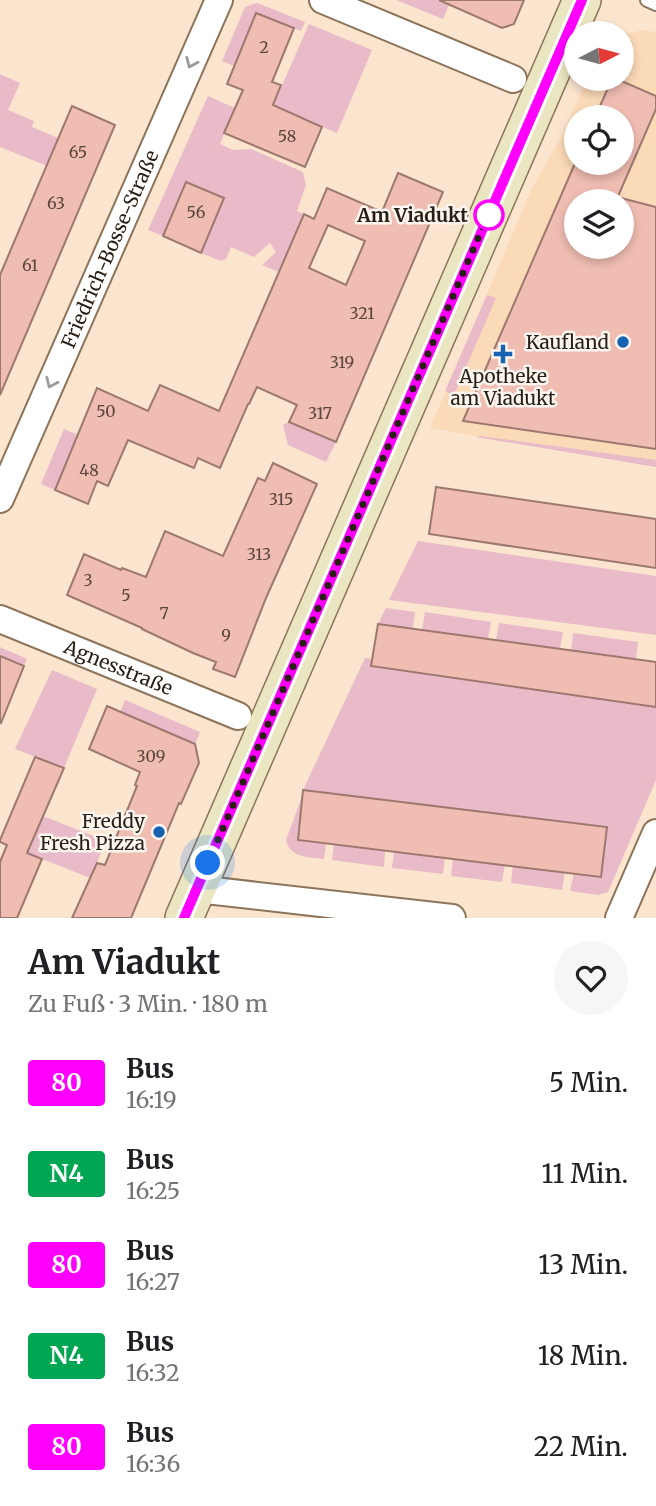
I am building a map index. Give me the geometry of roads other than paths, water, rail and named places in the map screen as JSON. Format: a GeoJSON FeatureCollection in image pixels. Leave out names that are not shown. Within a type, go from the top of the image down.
{"type":"FeatureCollection","features":[{"type":"Feature","properties":{"kind":"main road"},"geometry":{"type":"LineString","coordinates":[[190,904],[582,0]]}},
{"type":"Feature","properties":{"kind":"street","name":"Friedrich-Bosse-Straße"},"geometry":{"type":"LineString","coordinates":[[0,499],[219,0]]}},
{"type":"Feature","properties":{"kind":"street"},"geometry":{"type":"LineString","coordinates":[[323,0],[513,79]]}},
{"type":"Feature","properties":{"kind":"street","name":"Agnesstraße"},"geometry":{"type":"LineString","coordinates":[[0,618],[238,716]]}},
{"type":"Feature","properties":{"kind":"street"},"geometry":{"type":"LineString","coordinates":[[619,918],[656,832]]}},
{"type":"Feature","properties":{"kind":"street"},"geometry":{"type":"LineString","coordinates":[[190,904],[452,918]]}},
{"type":"Feature","properties":{"kind":"lane"},"geometry":{"type":"LineString","coordinates":[[647,0],[656,4]]}},
{"type":"Feature","properties":{"kind":"tram line"},"geometry":{"type":"LineString","coordinates":[[179,918],[193,885]]}},
{"type":"Feature","properties":{"kind":"place","name":"Am Viadukt"},"geometry":{"type":"Point","coordinates":[489,215]}},
{"type":"Feature","properties":{"kind":"place","name":"Kaufland"},"geometry":{"type":"Point","coordinates":[623,342]}},
{"type":"Feature","properties":{"kind":"place","name":"Apotheke am Viadukt"},"geometry":{"type":"Point","coordinates":[503,354]}},
{"type":"Feature","properties":{"kind":"place","name":"Freddy Fresh Pizza"},"geometry":{"type":"Point","coordinates":[159,832]}}]}
